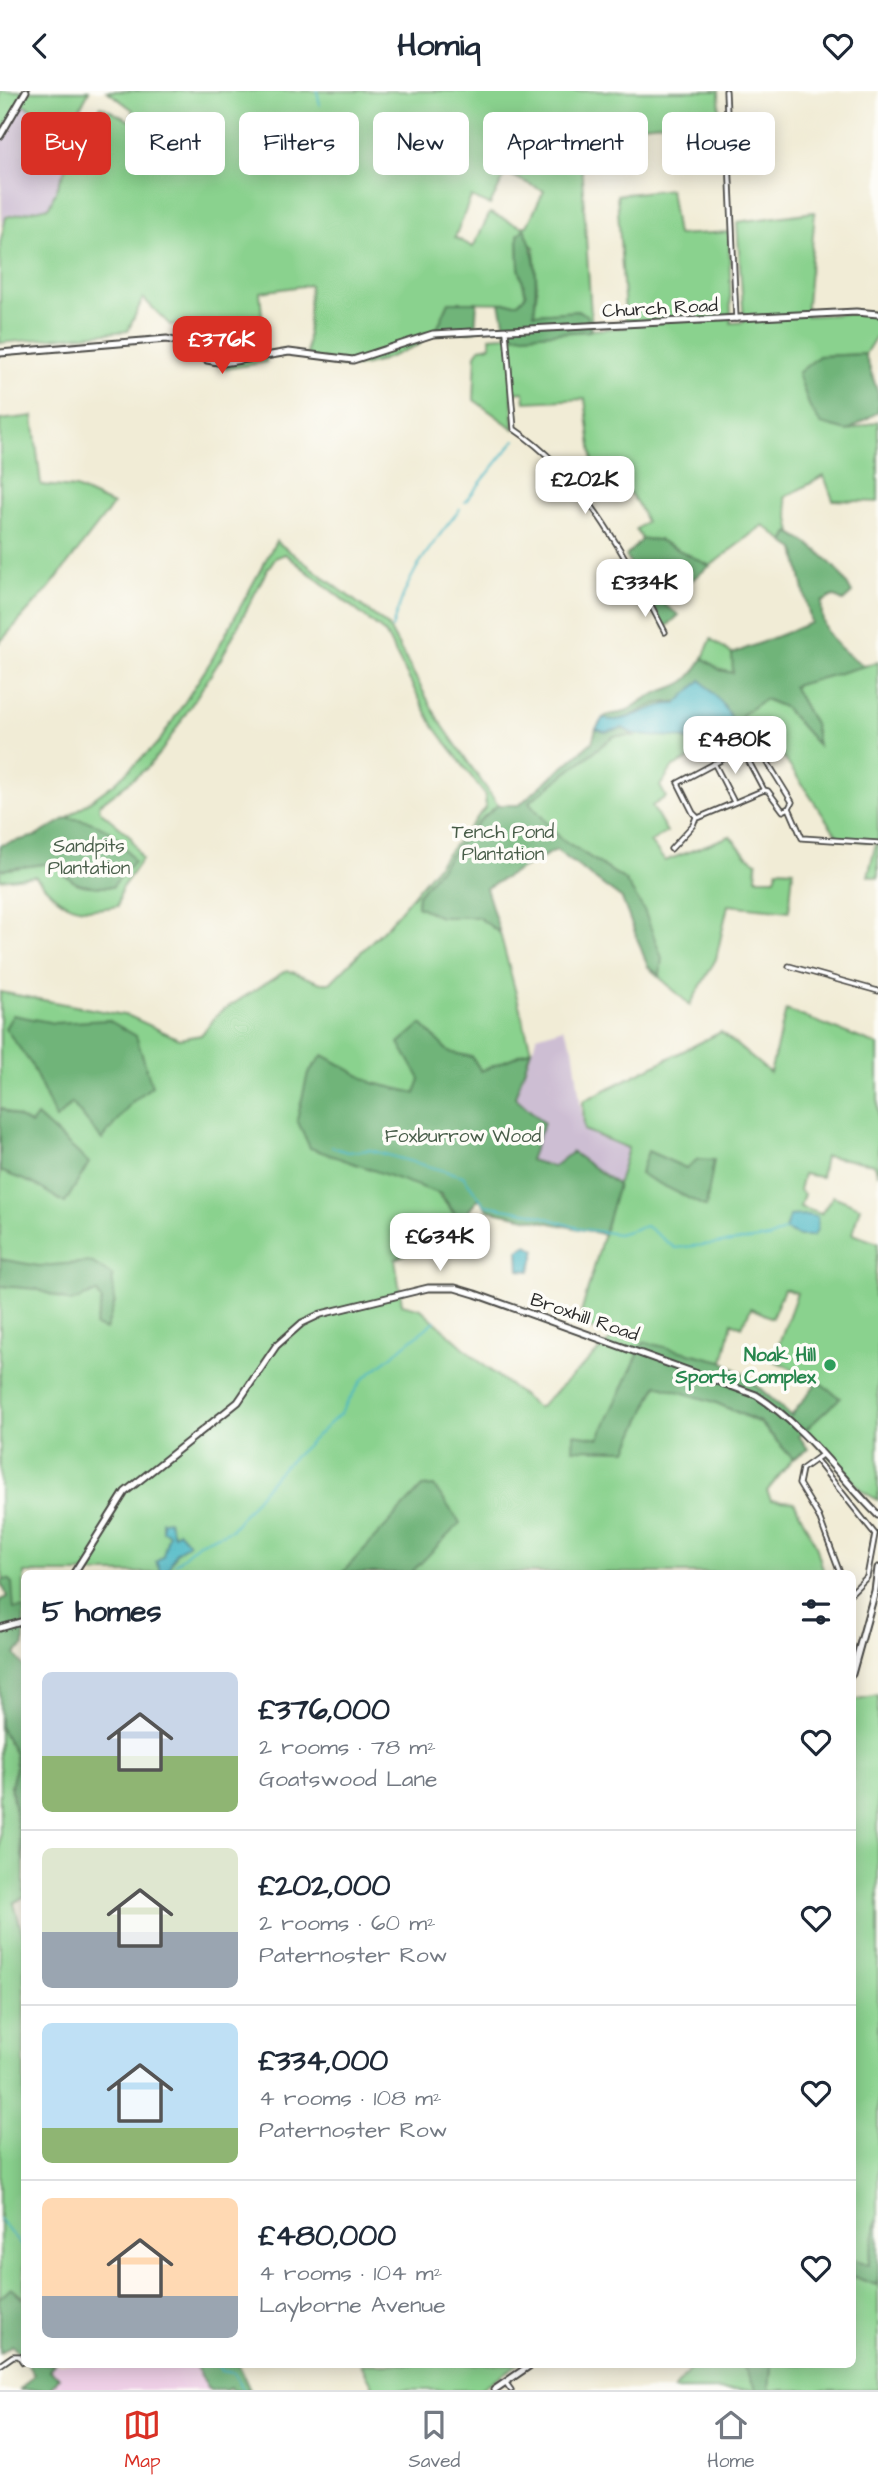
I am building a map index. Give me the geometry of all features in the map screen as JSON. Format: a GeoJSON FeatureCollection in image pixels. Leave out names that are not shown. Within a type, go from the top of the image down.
{"type":"FeatureCollection","features":[{"type":"Feature","properties":{"kind":"street"},"geometry":{"type":"LineString","coordinates":[[0,137],[26,91]]}},
{"type":"Feature","properties":{"kind":"street"},"geometry":{"type":"LineString","coordinates":[[726,91],[736,319]]}},
{"type":"Feature","properties":{"kind":"street","name":"Church Road"},"geometry":{"type":"LineString","coordinates":[[0,352],[167,339],[182,343],[206,360],[223,363],[289,352],[353,361],[420,337],[856,312],[878,314]]}},
{"type":"Feature","properties":{"kind":"street"},"geometry":{"type":"LineString","coordinates":[[506,332],[514,429],[549,455],[590,502],[617,543],[665,632]]}},
{"type":"Feature","properties":{"kind":"street"},"geometry":{"type":"LineString","coordinates":[[696,817],[678,783],[741,747],[755,741],[792,803],[789,808],[783,811],[768,791],[764,790],[741,747]]}},
{"type":"Feature","properties":{"kind":"street"},"geometry":{"type":"LineString","coordinates":[[714,762],[734,801]]}},
{"type":"Feature","properties":{"kind":"street"},"geometry":{"type":"LineString","coordinates":[[671,849],[693,825],[696,817],[764,790]]}},
{"type":"Feature","properties":{"kind":"street"},"geometry":{"type":"LineString","coordinates":[[789,808],[802,838],[878,843]]}},
{"type":"Feature","properties":{"kind":"street"},"geometry":{"type":"LineString","coordinates":[[789,966],[878,991]]}},
{"type":"Feature","properties":{"kind":"street","name":"Broxhill Road"},"geometry":{"type":"LineString","coordinates":[[76,1570],[125,1492],[238,1402],[276,1346],[289,1333],[321,1314],[441,1286],[465,1291],[736,1385],[774,1406],[878,1513]]}},
{"type":"Feature","properties":{"kind":"street"},"geometry":{"type":"LineString","coordinates":[[823,1454],[802,1469],[799,1485],[819,1517],[839,1570]]}},
{"type":"Feature","properties":{"kind":"street"},"geometry":{"type":"LineString","coordinates":[[816,1460],[875,1534],[867,1577],[856,1588]]}},
{"type":"Feature","properties":{"kind":"street"},"geometry":{"type":"LineString","coordinates":[[856,1659],[877,1582],[878,1567]]}},
{"type":"Feature","properties":{"kind":"street"},"geometry":{"type":"LineString","coordinates":[[0,1628],[21,1622]]}},
{"type":"Feature","properties":{"kind":"street"},"geometry":{"type":"LineString","coordinates":[[0,2365],[13,2356],[19,2356],[21,2359]]}},
{"type":"Feature","properties":{"kind":"street"},"geometry":{"type":"LineString","coordinates":[[494,2390],[526,2368]]}},
{"type":"Feature","properties":{"kind":"street"},"geometry":{"type":"LineString","coordinates":[[506,2383],[511,2390]]}},
{"type":"Feature","properties":{"kind":"shaded area"},"geometry":{"type":"Polygon","coordinates":[[[23,104],[36,112],[21,112],[21,175],[63,175],[49,207],[6,216],[2,228],[0,135],[23,104]]]}},
{"type":"Feature","properties":{"kind":"shaded area"},"geometry":{"type":"Polygon","coordinates":[[[563,1028],[573,1047],[584,1130],[628,1148],[618,1185],[572,1153],[553,1167],[530,1160],[515,1098],[537,1036],[563,1028]]]}},
{"type":"Feature","properties":{"kind":"shaded area"},"geometry":{"type":"Polygon","coordinates":[[[196,2368],[210,2390],[52,2390],[59,2377],[49,2370],[196,2368]]]}},
{"type":"Feature","properties":{"kind":"green space"},"geometry":{"type":"Polygon","coordinates":[[[0,91],[89,91],[78,112],[36,112],[23,104],[0,131],[0,91]]]}},
{"type":"Feature","properties":{"kind":"green space"},"geometry":{"type":"Polygon","coordinates":[[[107,91],[719,91],[720,112],[662,112],[662,123],[648,124],[648,112],[483,112],[483,175],[505,175],[490,205],[471,197],[455,237],[473,247],[490,213],[520,226],[527,226],[544,191],[510,175],[582,175],[592,330],[626,327],[617,195],[670,189],[677,235],[729,232],[731,323],[744,322],[737,222],[815,212],[806,316],[878,312],[878,338],[875,338],[865,354],[819,356],[847,431],[878,421],[878,502],[833,500],[824,476],[785,497],[792,533],[789,532],[784,541],[763,525],[710,566],[659,540],[642,539],[636,529],[646,522],[637,503],[620,485],[594,471],[585,399],[525,402],[524,392],[512,393],[514,429],[474,400],[476,354],[480,348],[491,346],[490,337],[590,330],[579,311],[534,314],[537,289],[534,247],[518,235],[519,267],[526,295],[518,303],[449,302],[435,333],[424,333],[420,344],[365,365],[340,366],[307,359],[310,285],[260,292],[266,362],[225,369],[223,356],[205,349],[186,326],[170,325],[143,298],[128,331],[0,343],[0,243],[6,217],[49,207],[63,175],[111,175],[111,112],[97,112],[101,106],[125,118],[125,175],[225,175],[225,112],[132,112],[107,91]]]}},
{"type":"Feature","properties":{"kind":"green space"},"geometry":{"type":"Polygon","coordinates":[[[524,228],[532,249],[535,270],[534,314],[579,311],[587,315],[590,331],[507,336],[500,303],[518,303],[526,295],[519,267],[518,235],[524,228]]]}},
{"type":"Feature","properties":{"kind":"green space"},"geometry":{"type":"Polygon","coordinates":[[[449,302],[477,302],[475,331],[435,333],[449,302]]]}},
{"type":"Feature","properties":{"kind":"green space"},"geometry":{"type":"Polygon","coordinates":[[[865,354],[878,393],[878,412],[847,431],[821,424],[810,408],[798,373],[819,356],[865,354]]]}},
{"type":"Feature","properties":{"kind":"green space"},"geometry":{"type":"Polygon","coordinates":[[[33,416],[41,485],[76,488],[113,505],[49,588],[0,642],[0,420],[33,416]]]}},
{"type":"Feature","properties":{"kind":"green space"},"geometry":{"type":"Polygon","coordinates":[[[789,532],[808,543],[825,558],[847,584],[852,593],[843,601],[833,596],[822,602],[824,623],[840,648],[865,666],[793,686],[814,724],[818,745],[784,707],[765,699],[743,714],[737,728],[722,703],[660,703],[618,720],[603,718],[627,711],[657,693],[679,685],[690,676],[703,658],[720,670],[733,673],[732,654],[811,623],[795,549],[784,542],[789,532]]]}},
{"type":"Feature","properties":{"kind":"green space"},"geometry":{"type":"Polygon","coordinates":[[[642,539],[659,540],[710,566],[662,603],[679,615],[665,628],[626,556],[642,539]]]}},
{"type":"Feature","properties":{"kind":"green space"},"geometry":{"type":"Polygon","coordinates":[[[276,541],[388,626],[438,719],[498,805],[478,822],[418,895],[417,906],[440,916],[479,917],[500,933],[531,1050],[481,1071],[472,1057],[400,1043],[421,1079],[415,1093],[373,1083],[325,1056],[460,1221],[428,1244],[395,1259],[402,1304],[421,1309],[481,1363],[538,1408],[614,1337],[578,1324],[628,1148],[584,1130],[583,1101],[721,1032],[770,1073],[786,1010],[878,1045],[878,1175],[874,1164],[825,1156],[821,1177],[803,1174],[799,1190],[804,1194],[800,1207],[821,1214],[833,1196],[860,1207],[852,1234],[878,1243],[874,1296],[878,1297],[878,1500],[862,1491],[791,1417],[815,1385],[801,1373],[773,1360],[797,1293],[784,1289],[772,1318],[751,1308],[742,1327],[732,1322],[714,1402],[760,1423],[793,1459],[767,1491],[771,1500],[794,1502],[816,1545],[823,1570],[21,1570],[21,1608],[14,1609],[8,1604],[0,1562],[0,992],[129,1016],[179,1039],[201,1035],[220,1012],[287,970],[321,983],[330,983],[390,923],[486,807],[485,795],[433,725],[385,633],[285,554],[275,558],[267,570],[222,657],[163,749],[147,768],[99,805],[100,811],[130,836],[142,859],[121,889],[118,906],[91,909],[71,906],[62,902],[35,876],[0,880],[0,870],[58,862],[64,876],[112,887],[133,861],[127,851],[106,829],[79,819],[67,818],[115,783],[159,742],[211,661],[276,541]]]}},
{"type":"Feature","properties":{"kind":"green space"},"geometry":{"type":"Polygon","coordinates":[[[711,639],[732,654],[734,673],[720,670],[703,658],[711,639]]]}},
{"type":"Feature","properties":{"kind":"green space"},"geometry":{"type":"Polygon","coordinates":[[[878,662],[878,878],[868,876],[876,843],[838,837],[765,730],[754,727],[673,767],[660,786],[666,797],[652,806],[667,832],[650,842],[665,861],[730,836],[746,855],[757,862],[756,878],[775,878],[778,869],[793,870],[789,911],[728,905],[716,959],[690,1005],[648,967],[660,974],[625,880],[560,838],[528,802],[614,736],[596,729],[603,718],[660,703],[722,703],[737,727],[743,714],[764,699],[784,707],[817,744],[814,724],[793,686],[878,662]]]}},
{"type":"Feature","properties":{"kind":"green space","name":"Tench Pond Plantation"},"geometry":{"type":"Polygon","coordinates":[[[623,728],[634,736],[614,736],[529,802],[560,838],[625,880],[644,910],[662,958],[660,975],[648,967],[622,899],[556,850],[486,888],[500,933],[478,917],[440,917],[417,906],[418,895],[478,822],[498,805],[519,805],[592,742],[596,729],[605,732],[623,728]]]}},
{"type":"Feature","properties":{"kind":"green space","name":"Sandpits Plantation"},"geometry":{"type":"Polygon","coordinates":[[[67,818],[79,819],[106,829],[121,842],[134,861],[112,887],[79,884],[68,877],[58,862],[0,870],[0,845],[36,836],[67,818]]]}},
{"type":"Feature","properties":{"kind":"green space"},"geometry":{"type":"Polygon","coordinates":[[[13,1015],[54,1023],[108,1020],[136,1036],[152,1086],[131,1103],[102,1140],[72,1103],[56,1119],[31,1064],[5,1028],[13,1015]]]}},
{"type":"Feature","properties":{"kind":"green space","name":"Foxburrow Wood"},"geometry":{"type":"Polygon","coordinates":[[[421,1024],[449,1052],[472,1057],[481,1071],[531,1050],[515,1097],[544,1123],[530,1160],[553,1167],[572,1152],[618,1185],[604,1234],[488,1210],[479,1198],[460,1221],[441,1194],[310,1148],[297,1120],[308,1073],[323,1055],[373,1083],[415,1093],[420,1079],[399,1043],[421,1024]]]}},
{"type":"Feature","properties":{"kind":"green space"},"geometry":{"type":"Polygon","coordinates":[[[0,1108],[31,1124],[37,1116],[89,1163],[65,1203],[34,1184],[0,1171],[0,1108]]]}},
{"type":"Feature","properties":{"kind":"green space"},"geometry":{"type":"Polygon","coordinates":[[[648,1151],[686,1168],[698,1159],[714,1160],[706,1207],[640,1174],[648,1151]]]}},
{"type":"Feature","properties":{"kind":"green space"},"geometry":{"type":"Polygon","coordinates":[[[0,1259],[39,1266],[91,1262],[112,1275],[115,1302],[106,1330],[95,1326],[102,1302],[97,1292],[71,1302],[36,1289],[0,1286],[0,1259]]]}},
{"type":"Feature","properties":{"kind":"green space"},"geometry":{"type":"Polygon","coordinates":[[[644,1342],[722,1361],[745,1375],[791,1416],[815,1385],[801,1373],[810,1375],[840,1398],[799,1436],[808,1449],[793,1459],[760,1422],[714,1402],[657,1385],[627,1450],[573,1449],[574,1434],[599,1438],[644,1342]]]}},
{"type":"Feature","properties":{"kind":"green space"},"geometry":{"type":"Polygon","coordinates":[[[434,1486],[460,1523],[414,1570],[345,1570],[422,1487],[434,1486]]]}},
{"type":"Feature","properties":{"kind":"green space"},"geometry":{"type":"Polygon","coordinates":[[[8,1579],[12,1583],[14,1609],[21,1608],[21,1648],[15,1654],[21,1663],[21,1847],[11,1787],[16,1766],[15,1754],[0,1726],[0,1600],[7,1597],[1,1581],[8,1579]]]}},
{"type":"Feature","properties":{"kind":"green space"},"geometry":{"type":"Polygon","coordinates":[[[878,1695],[878,2215],[868,2265],[856,2261],[856,1699],[878,1695]]]}},
{"type":"Feature","properties":{"kind":"green space"},"geometry":{"type":"Polygon","coordinates":[[[0,1726],[15,1754],[16,1766],[11,1787],[21,1847],[21,1899],[14,1903],[21,1928],[21,2296],[12,2288],[0,2298],[0,1726]]]}},
{"type":"Feature","properties":{"kind":"green space"},"geometry":{"type":"Polygon","coordinates":[[[878,2215],[876,2285],[856,2278],[856,2261],[868,2265],[878,2215]]]}},
{"type":"Feature","properties":{"kind":"green space"},"geometry":{"type":"Polygon","coordinates":[[[878,2277],[878,2390],[769,2390],[771,2368],[856,2368],[856,2278],[876,2285],[878,2277]]]}},
{"type":"Feature","properties":{"kind":"green space"},"geometry":{"type":"Polygon","coordinates":[[[11,2288],[21,2297],[21,2357],[12,2345],[0,2353],[0,2298],[11,2288]]]}},
{"type":"Feature","properties":{"kind":"green space"},"geometry":{"type":"Polygon","coordinates":[[[30,2368],[51,2368],[49,2370],[59,2377],[51,2390],[20,2390],[34,2375],[30,2368]]]}},
{"type":"Feature","properties":{"kind":"green space"},"geometry":{"type":"Polygon","coordinates":[[[196,2368],[240,2368],[250,2390],[232,2390],[230,2387],[225,2390],[210,2390],[196,2368]]]}},
{"type":"Feature","properties":{"kind":"green space"},"geometry":{"type":"Polygon","coordinates":[[[363,2368],[512,2368],[478,2390],[375,2390],[363,2368]]]}},
{"type":"Feature","properties":{"kind":"green space"},"geometry":{"type":"Polygon","coordinates":[[[691,2368],[744,2368],[757,2390],[674,2390],[691,2368]]]}},
{"type":"Feature","properties":{"kind":"green space"},"geometry":{"type":"Polygon","coordinates":[[[744,2368],[771,2368],[769,2390],[757,2390],[744,2368]]]}},
{"type":"Feature","properties":{"kind":"water"},"geometry":{"type":"Polygon","coordinates":[[[701,680],[722,703],[737,728],[704,751],[686,739],[643,735],[623,728],[605,732],[596,729],[603,718],[620,719],[676,704],[701,680]]]}},
{"type":"Feature","properties":{"kind":"water"},"geometry":{"type":"Polygon","coordinates":[[[789,1216],[817,1217],[817,1230],[813,1236],[799,1236],[785,1230],[789,1216]]]}},
{"type":"Feature","properties":{"kind":"water"},"geometry":{"type":"Polygon","coordinates":[[[527,1245],[536,1250],[530,1271],[519,1270],[518,1250],[527,1245]]]}},
{"type":"Feature","properties":{"kind":"water"},"geometry":{"type":"Polygon","coordinates":[[[168,1520],[174,1535],[178,1531],[189,1543],[176,1553],[168,1570],[160,1570],[156,1562],[163,1556],[169,1533],[162,1531],[162,1521],[168,1520]]]}},
{"type":"Feature","properties":{"kind":"waterway"},"geometry":{"type":"LineString","coordinates":[[317,91],[320,105]]}},
{"type":"Feature","properties":{"kind":"waterway"},"geometry":{"type":"LineString","coordinates":[[465,502],[515,440]]}},
{"type":"Feature","properties":{"kind":"waterway"},"geometry":{"type":"LineString","coordinates":[[392,628],[411,578],[460,509]]}},
{"type":"Feature","properties":{"kind":"waterway"},"geometry":{"type":"LineString","coordinates":[[332,1147],[347,1152],[370,1150],[463,1176],[485,1205],[532,1213],[581,1229],[618,1234],[646,1226],[675,1248],[769,1238],[785,1230]]}},
{"type":"Feature","properties":{"kind":"waterway"},"geometry":{"type":"LineString","coordinates":[[175,1564],[199,1543],[231,1530],[277,1473],[340,1414],[362,1380],[435,1321]]}},
{"type":"Feature","properties":{"kind":"waterway"},"geometry":{"type":"LineString","coordinates":[[0,2220],[21,2246]]}},
{"type":"Feature","properties":{"kind":"waterway"},"geometry":{"type":"LineString","coordinates":[[220,2368],[222,2371],[234,2373],[243,2390]]}},
{"type":"Feature","properties":{"kind":"place","name":"Noak Hill Sports Complex"},"geometry":{"type":"Point","coordinates":[830,1365]}}]}
